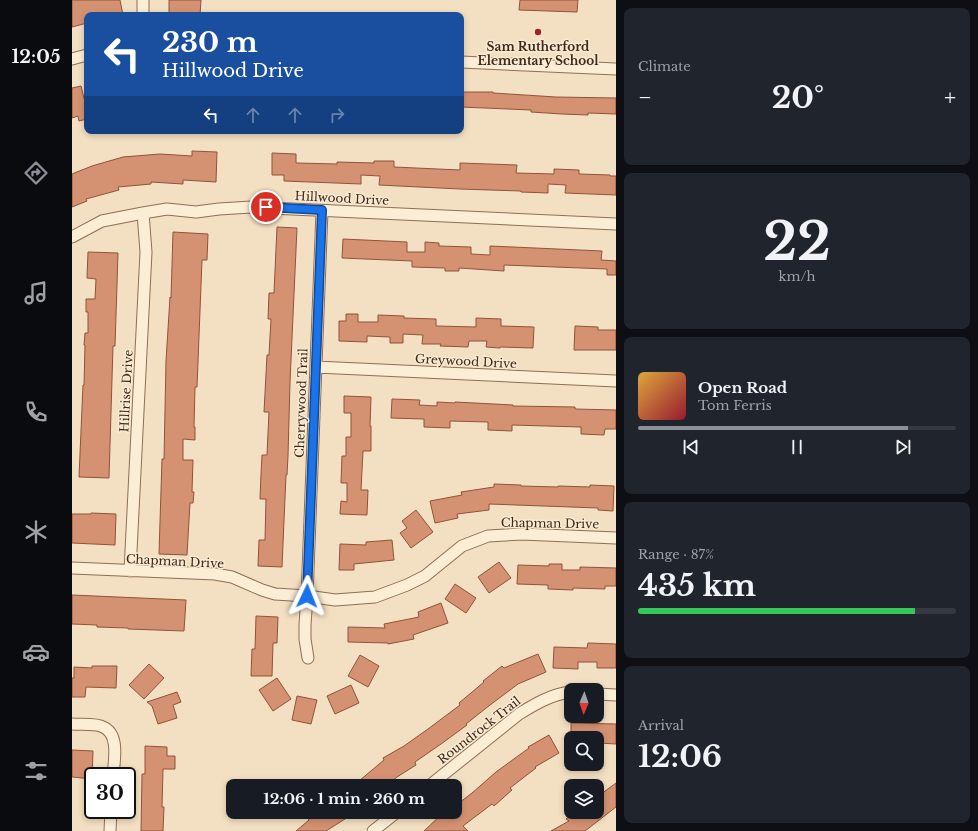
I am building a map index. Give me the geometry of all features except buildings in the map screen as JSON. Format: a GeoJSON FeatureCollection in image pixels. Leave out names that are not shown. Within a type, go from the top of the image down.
{"type":"FeatureCollection","features":[{"type":"Feature","properties":{"kind":"street"},"geometry":{"type":"LineString","coordinates":[[143,0],[143,12]]}},
{"type":"Feature","properties":{"kind":"street"},"geometry":{"type":"LineString","coordinates":[[72,59],[84,56]]}},
{"type":"Feature","properties":{"kind":"street"},"geometry":{"type":"LineString","coordinates":[[464,62],[616,69]]}},
{"type":"Feature","properties":{"kind":"street","name":"Hillwood Drive"},"geometry":{"type":"LineString","coordinates":[[72,237],[102,221],[143,213],[167,209],[196,212],[252,206],[616,224]]}},
{"type":"Feature","properties":{"kind":"street","name":"Cherrywood Trail"},"geometry":{"type":"LineString","coordinates":[[308,658],[305,632],[322,210]]}},
{"type":"Feature","properties":{"kind":"street","name":"Hillrise Drive"},"geometry":{"type":"LineString","coordinates":[[130,571],[146,252],[143,213]]}},
{"type":"Feature","properties":{"kind":"street","name":"Greywood Drive"},"geometry":{"type":"LineString","coordinates":[[316,367],[616,381]]}},
{"type":"Feature","properties":{"kind":"street","name":"Chapman Drive"},"geometry":{"type":"LineString","coordinates":[[72,568],[214,574],[232,578],[275,594],[335,600],[375,597],[407,586],[425,576],[462,546],[488,536],[522,534],[616,538]]}},
{"type":"Feature","properties":{"kind":"street","name":"Roundrock Trail"},"geometry":{"type":"LineString","coordinates":[[438,779],[529,707],[551,697],[564,694]]}},
{"type":"Feature","properties":{"kind":"street"},"geometry":{"type":"LineString","coordinates":[[604,694],[616,695]]}},
{"type":"Feature","properties":{"kind":"street"},"geometry":{"type":"LineString","coordinates":[[72,724],[102,726],[110,731],[113,736],[114,744],[113,767]]}},
{"type":"Feature","properties":{"kind":"street"},"geometry":{"type":"LineString","coordinates":[[110,831],[111,819]]}},
{"type":"Feature","properties":{"kind":"street"},"geometry":{"type":"LineString","coordinates":[[373,831],[388,819]]}},
{"type":"Feature","properties":{"kind":"place","name":"Sam Rutherford Elementary School"},"geometry":{"type":"Point","coordinates":[538,32]}},
{"type":"Feature","properties":{"kind":"route"},"geometry":{"type":"LineString","coordinates":[[266,207],[322,210],[307,596]]}}]}
